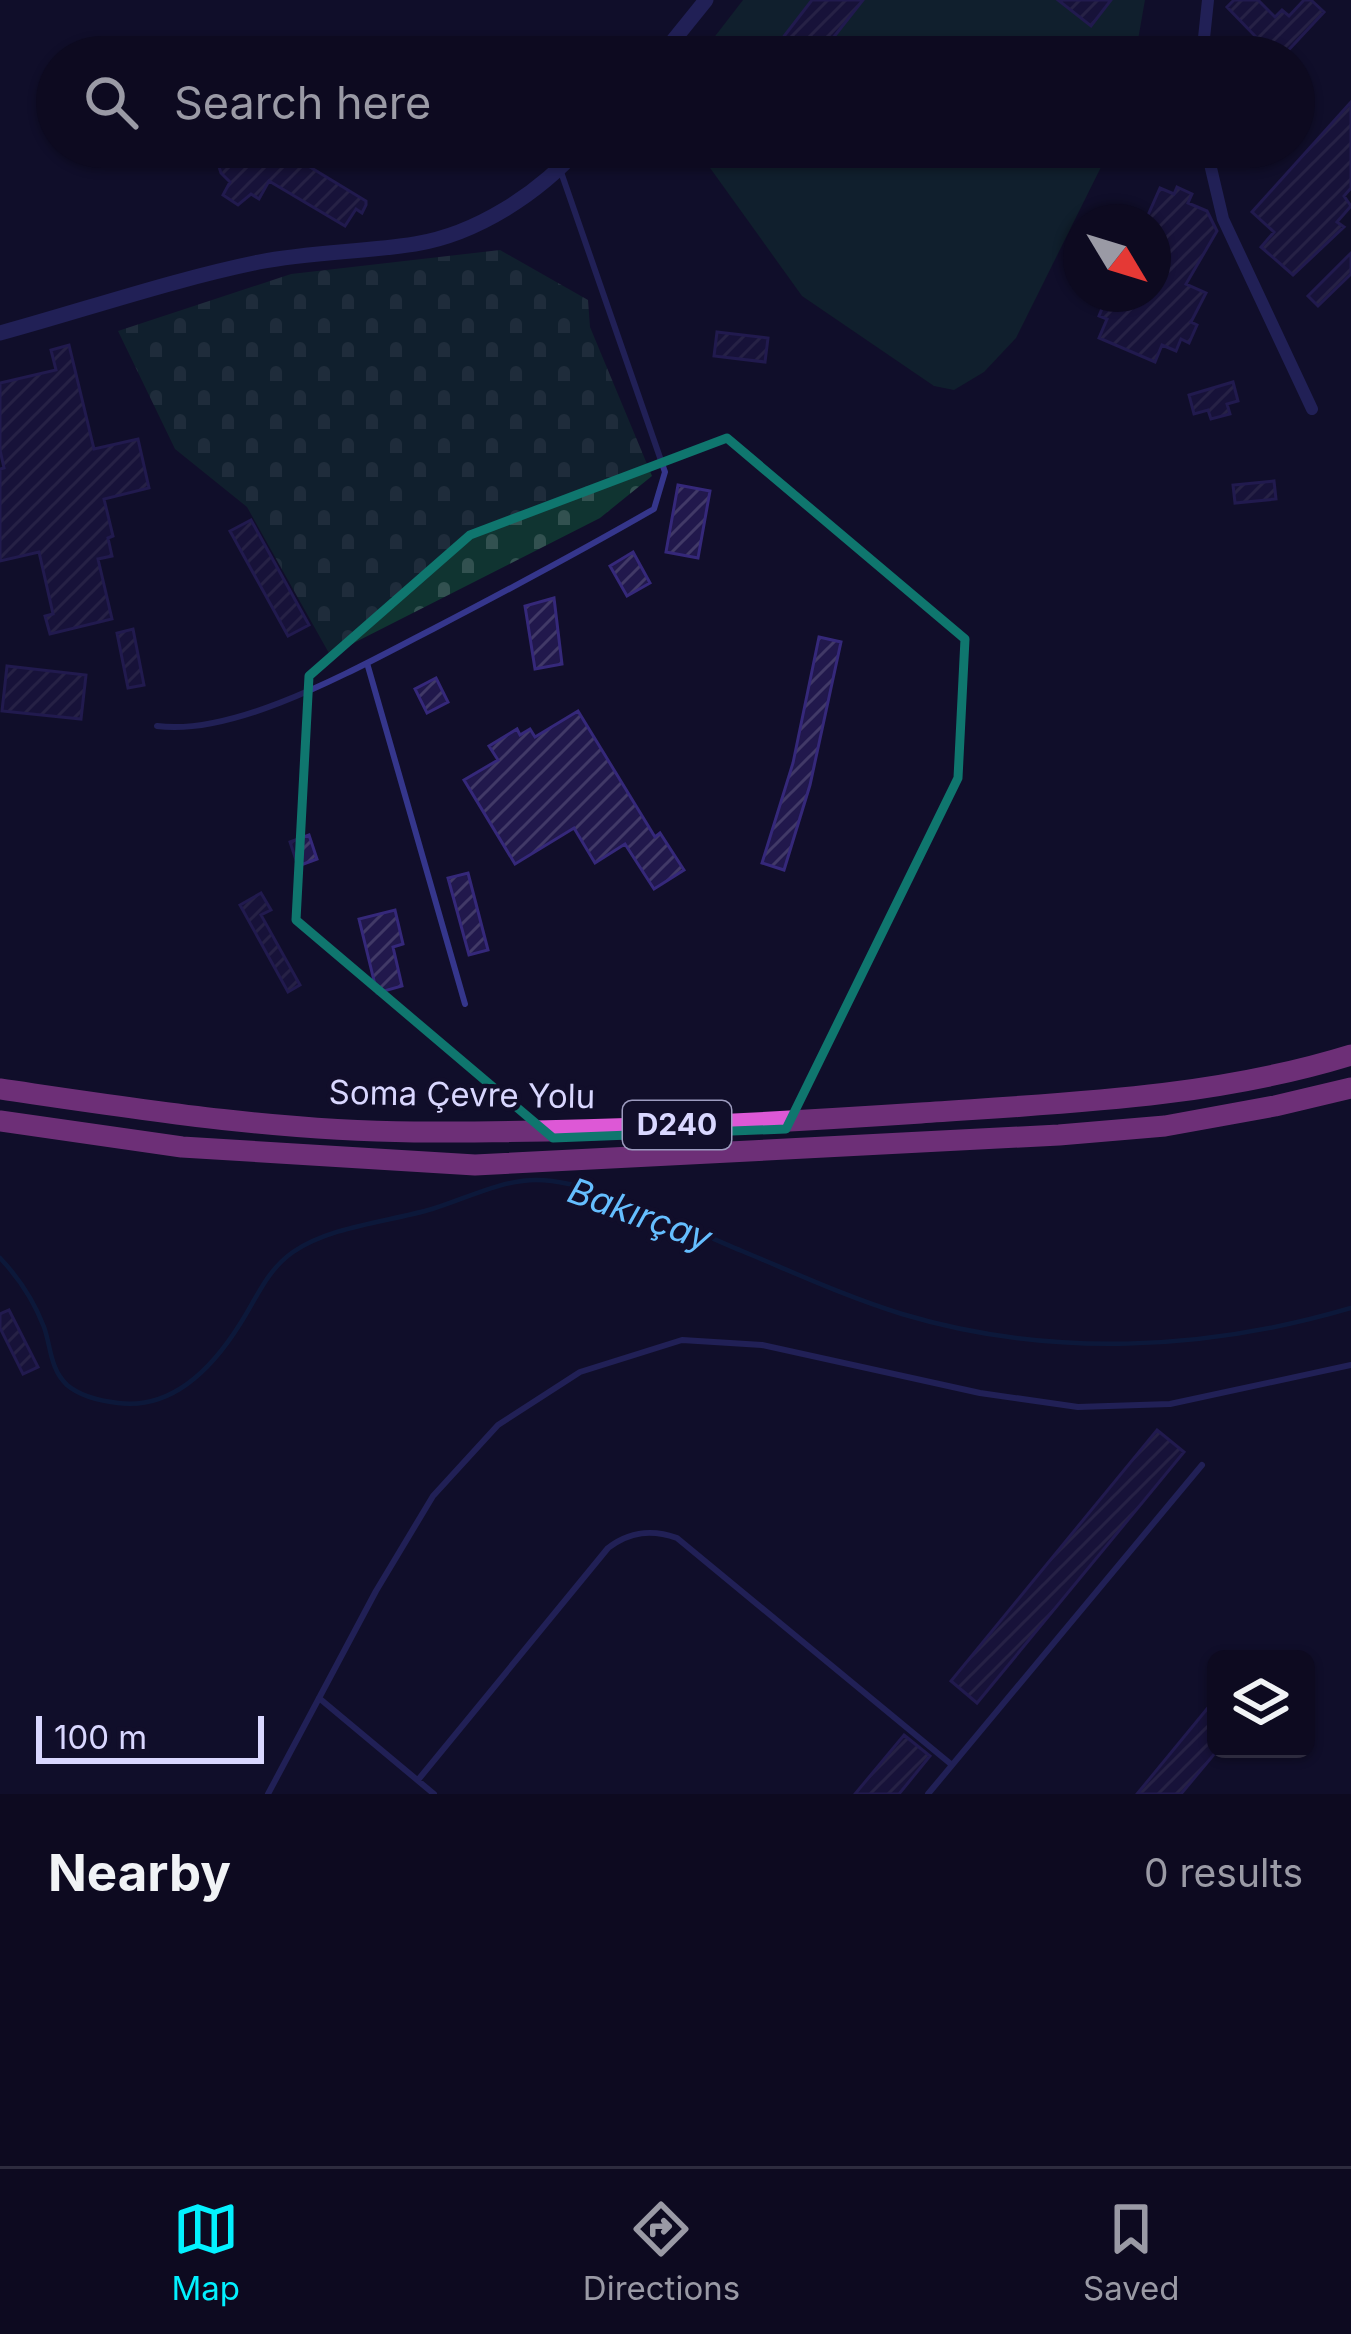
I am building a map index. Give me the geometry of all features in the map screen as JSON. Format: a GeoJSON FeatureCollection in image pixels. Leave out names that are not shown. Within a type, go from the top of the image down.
{"type":"FeatureCollection","features":[{"type":"Feature","properties":{"kind":"highway","name":"Soma Çevre Yolu"},"geometry":{"type":"LineString","coordinates":[[0,1089],[193,1117],[411,1132],[612,1128],[1120,1100],[1292,1073],[1351,1055]]}},
{"type":"Feature","properties":{"kind":"highway"},"geometry":{"type":"LineString","coordinates":[[0,1080],[51,1096]]}},
{"type":"Feature","properties":{"kind":"highway","name":"Soma Çevre Yolu"},"geometry":{"type":"LineString","coordinates":[[5,1122],[182,1147],[476,1165],[1165,1126],[1351,1088]]}},
{"type":"Feature","properties":{"kind":"street"},"geometry":{"type":"LineString","coordinates":[[677,36],[706,0]]}},
{"type":"Feature","properties":{"kind":"street"},"geometry":{"type":"LineString","coordinates":[[1204,36],[1208,0]]}},
{"type":"Feature","properties":{"kind":"street"},"geometry":{"type":"LineString","coordinates":[[1211,168],[1223,219],[1312,409]]}},
{"type":"Feature","properties":{"kind":"street"},"geometry":{"type":"LineString","coordinates":[[0,333],[260,262],[419,243],[465,230],[560,169]]}},
{"type":"Feature","properties":{"kind":"lane"},"geometry":{"type":"LineString","coordinates":[[157,726],[183,730],[298,698],[565,561],[654,509],[665,472],[560,169]]}},
{"type":"Feature","properties":{"kind":"lane"},"geometry":{"type":"LineString","coordinates":[[367,663],[465,1004]]}},
{"type":"Feature","properties":{"kind":"lane"},"geometry":{"type":"LineString","coordinates":[[268,1794],[433,1496],[498,1425],[580,1372],[682,1340],[762,1345],[980,1393],[1078,1408],[1170,1404],[1351,1366]]}},
{"type":"Feature","properties":{"kind":"lane"},"geometry":{"type":"LineString","coordinates":[[928,1794],[1202,1465]]}},
{"type":"Feature","properties":{"kind":"lane"},"geometry":{"type":"LineString","coordinates":[[418,1780],[608,1548],[625,1537],[647,1532],[686,1544],[952,1765]]}},
{"type":"Feature","properties":{"kind":"lane"},"geometry":{"type":"LineString","coordinates":[[319,1698],[434,1794]]}},
{"type":"Feature","properties":{"kind":"highlighted area"},"geometry":{"type":"Polygon","coordinates":[[[727,438],[965,639],[958,778],[786,1129],[553,1138],[296,920],[309,676],[470,535],[727,438]]]}},
{"type":"Feature","properties":{"kind":"green space"},"geometry":{"type":"Polygon","coordinates":[[[743,0],[1145,0],[1139,36],[715,36],[743,0]]]}},
{"type":"Feature","properties":{"kind":"green space"},"geometry":{"type":"Polygon","coordinates":[[[710,168],[1101,168],[1083,204],[1063,204],[1063,244],[1016,338],[984,372],[954,390],[934,386],[802,296],[710,168]]]}},
{"type":"Feature","properties":{"kind":"green space"},"geometry":{"type":"Polygon","coordinates":[[[500,250],[588,300],[590,327],[652,476],[600,518],[330,655],[247,507],[175,449],[118,331],[291,274],[500,250]]]}},
{"type":"Feature","properties":{"kind":"building"},"geometry":{"type":"Polygon","coordinates":[[[812,0],[863,0],[835,36],[784,36],[812,0]]]}},
{"type":"Feature","properties":{"kind":"building"},"geometry":{"type":"Polygon","coordinates":[[[1058,0],[1111,0],[1091,26],[1058,0]]]}},
{"type":"Feature","properties":{"kind":"building"},"geometry":{"type":"Polygon","coordinates":[[[1234,0],[1258,0],[1275,17],[1282,10],[1289,16],[1304,0],[1311,0],[1324,12],[1302,36],[1255,36],[1227,7],[1234,0]]]}},
{"type":"Feature","properties":{"kind":"building"},"geometry":{"type":"Polygon","coordinates":[[[1351,102],[1351,188],[1344,196],[1351,206],[1337,222],[1344,227],[1293,275],[1261,247],[1274,232],[1252,212],[1292,168],[1315,168],[1315,142],[1351,102]]]}},
{"type":"Feature","properties":{"kind":"building"},"geometry":{"type":"Polygon","coordinates":[[[219,168],[312,168],[366,205],[362,213],[356,209],[345,226],[269,181],[259,199],[251,194],[238,205],[223,195],[230,182],[219,168]]]}},
{"type":"Feature","properties":{"kind":"building"},"geometry":{"type":"Polygon","coordinates":[[[1177,187],[1192,194],[1188,203],[1207,211],[1217,231],[1186,284],[1206,293],[1191,322],[1197,325],[1189,343],[1181,339],[1176,351],[1162,345],[1155,362],[1099,338],[1107,319],[1099,316],[1101,312],[1171,312],[1171,204],[1153,204],[1160,188],[1174,194],[1177,187]]]}},
{"type":"Feature","properties":{"kind":"building"},"geometry":{"type":"Polygon","coordinates":[[[1351,253],[1351,274],[1318,306],[1308,296],[1351,253]]]}},
{"type":"Feature","properties":{"kind":"building"},"geometry":{"type":"Polygon","coordinates":[[[717,332],[768,338],[765,362],[714,356],[717,332]]]}},
{"type":"Feature","properties":{"kind":"building"},"geometry":{"type":"Polygon","coordinates":[[[69,345],[94,449],[138,439],[149,488],[104,499],[113,536],[108,538],[112,556],[98,559],[112,619],[50,634],[45,616],[53,614],[39,552],[0,561],[0,469],[4,468],[0,383],[56,370],[51,350],[69,345]]]}},
{"type":"Feature","properties":{"kind":"building"},"geometry":{"type":"Polygon","coordinates":[[[1233,382],[1238,401],[1227,404],[1230,414],[1211,419],[1208,410],[1194,414],[1189,395],[1233,382]]]}},
{"type":"Feature","properties":{"kind":"building"},"geometry":{"type":"Polygon","coordinates":[[[1274,481],[1276,499],[1235,503],[1233,485],[1274,481]]]}},
{"type":"Feature","properties":{"kind":"building"},"geometry":{"type":"Polygon","coordinates":[[[678,485],[710,491],[698,558],[666,552],[678,485]]]}},
{"type":"Feature","properties":{"kind":"building"},"geometry":{"type":"Polygon","coordinates":[[[251,520],[309,625],[288,636],[230,531],[251,520]]]}},
{"type":"Feature","properties":{"kind":"building"},"geometry":{"type":"Polygon","coordinates":[[[633,552],[650,583],[627,596],[610,566],[633,552]]]}},
{"type":"Feature","properties":{"kind":"building"},"geometry":{"type":"Polygon","coordinates":[[[554,598],[562,664],[535,669],[525,606],[554,598]]]}},
{"type":"Feature","properties":{"kind":"building"},"geometry":{"type":"Polygon","coordinates":[[[133,629],[144,685],[128,688],[117,633],[133,629]]]}},
{"type":"Feature","properties":{"kind":"building"},"geometry":{"type":"Polygon","coordinates":[[[819,637],[841,642],[810,785],[784,870],[762,863],[793,763],[819,637]]]}},
{"type":"Feature","properties":{"kind":"building"},"geometry":{"type":"Polygon","coordinates":[[[7,666],[86,675],[81,719],[2,711],[7,666]]]}},
{"type":"Feature","properties":{"kind":"building"},"geometry":{"type":"Polygon","coordinates":[[[436,678],[448,702],[427,713],[415,689],[436,678]]]}},
{"type":"Feature","properties":{"kind":"building"},"geometry":{"type":"Polygon","coordinates":[[[578,711],[655,837],[660,833],[684,870],[654,889],[625,844],[595,863],[574,828],[515,864],[464,780],[498,760],[489,746],[517,729],[520,735],[530,729],[535,737],[578,711]]]}},
{"type":"Feature","properties":{"kind":"building"},"geometry":{"type":"Polygon","coordinates":[[[309,835],[317,859],[298,866],[290,842],[309,835]]]}},
{"type":"Feature","properties":{"kind":"building"},"geometry":{"type":"Polygon","coordinates":[[[468,873],[488,950],[469,955],[448,878],[468,873]]]}},
{"type":"Feature","properties":{"kind":"building"},"geometry":{"type":"Polygon","coordinates":[[[261,893],[271,910],[261,915],[300,985],[288,992],[240,905],[261,893]]]}},
{"type":"Feature","properties":{"kind":"building"},"geometry":{"type":"Polygon","coordinates":[[[395,910],[403,944],[393,947],[402,986],[377,993],[359,919],[395,910]]]}},
{"type":"Feature","properties":{"kind":"building"},"geometry":{"type":"Polygon","coordinates":[[[9,1310],[38,1367],[23,1374],[0,1328],[0,1314],[9,1310]]]}},
{"type":"Feature","properties":{"kind":"building"},"geometry":{"type":"Polygon","coordinates":[[[1157,1430],[1184,1452],[977,1703],[951,1681],[1157,1430]]]}},
{"type":"Feature","properties":{"kind":"building"},"geometry":{"type":"Polygon","coordinates":[[[1207,1709],[1207,1758],[1211,1758],[1181,1794],[1137,1794],[1207,1709]]]}},
{"type":"Feature","properties":{"kind":"building"},"geometry":{"type":"Polygon","coordinates":[[[904,1735],[930,1756],[899,1794],[855,1794],[904,1735]]]}},
{"type":"Feature","properties":{"kind":"waterway","name":"Bakırçay"},"geometry":{"type":"LineString","coordinates":[[0,1258],[36,1308],[61,1379],[84,1395],[118,1403],[156,1400],[190,1382],[229,1340],[276,1268],[308,1243],[523,1181],[559,1182],[612,1196],[882,1307],[1014,1338],[1127,1344],[1184,1340],[1240,1333],[1351,1308]]}}]}
